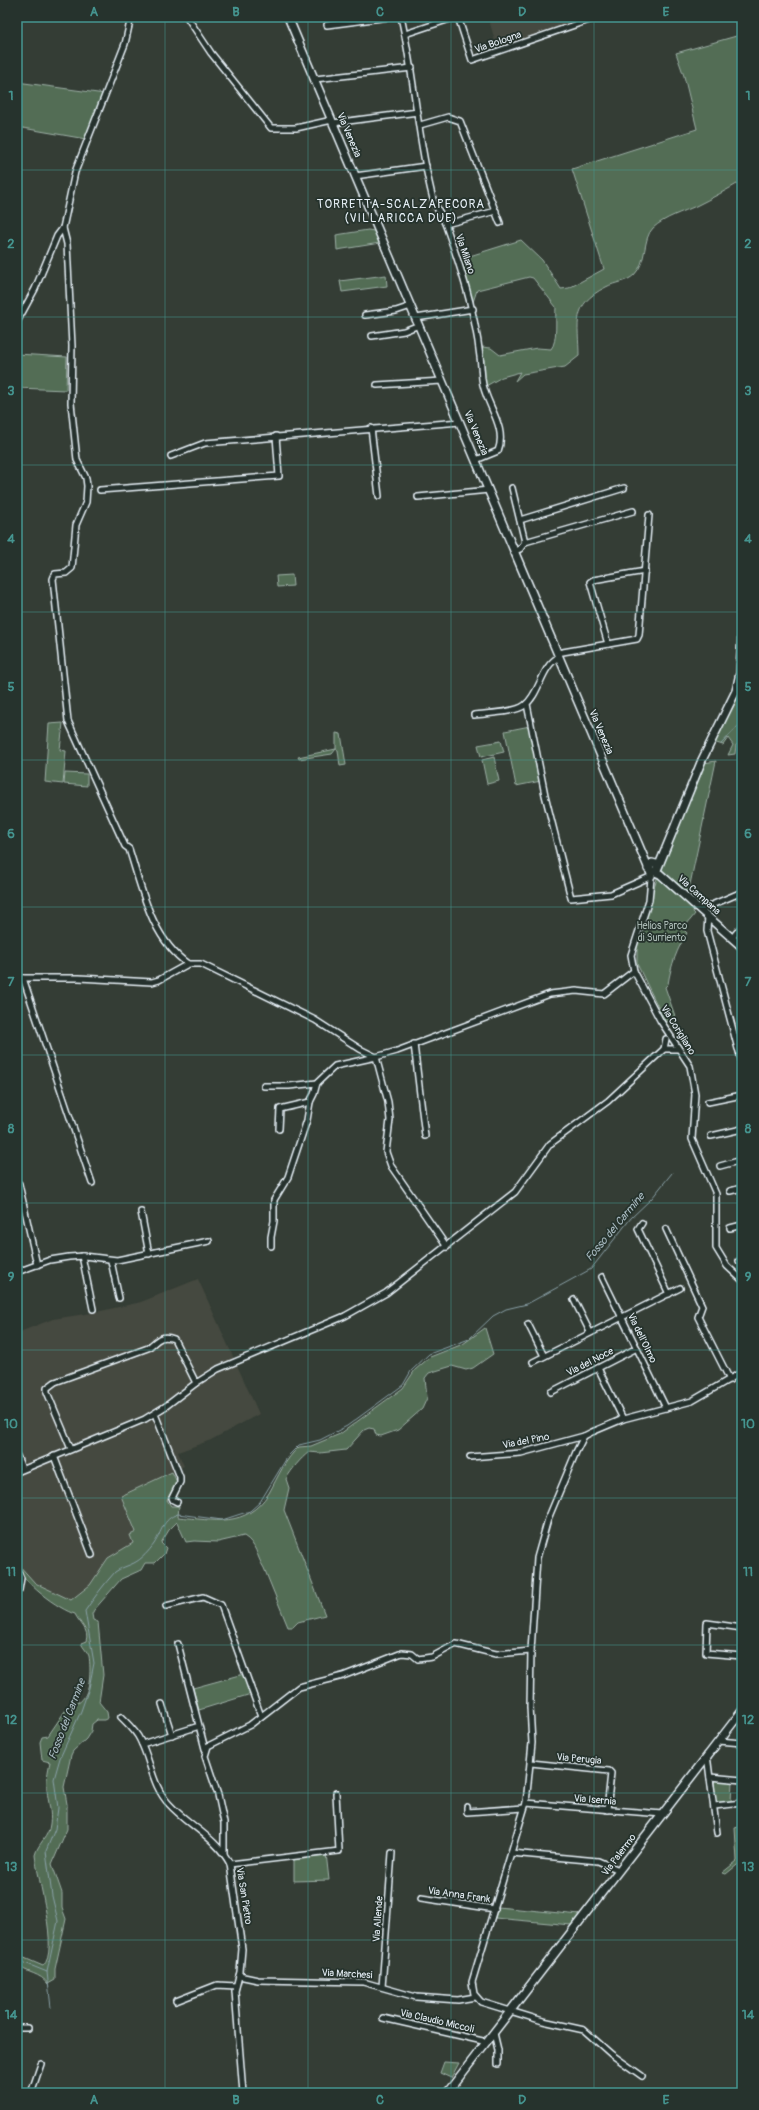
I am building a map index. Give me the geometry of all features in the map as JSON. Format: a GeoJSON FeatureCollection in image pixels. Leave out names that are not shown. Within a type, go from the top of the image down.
{"type":"FeatureCollection","features":[{"type":"Feature","properties":{"kind":"main road","name":"Via Venezia"},"geometry":{"type":"LineString","coordinates":[[288,17],[515,551],[643,857]]}},
{"type":"Feature","properties":{"kind":"main road"},"geometry":{"type":"LineString","coordinates":[[655,869],[713,735],[736,691],[740,673],[742,633]]}},
{"type":"Feature","properties":{"kind":"main road","name":"Via Campana"},"geometry":{"type":"LineString","coordinates":[[643,857],[742,947]]}},
{"type":"Feature","properties":{"kind":"main road","name":"Via Palermo"},"geometry":{"type":"LineString","coordinates":[[447,2093],[742,1712]]}},
{"type":"Feature","properties":{"kind":"street"},"geometry":{"type":"LineString","coordinates":[[17,322],[35,289],[57,236],[63,228],[75,172],[126,44],[131,17]]}},
{"type":"Feature","properties":{"kind":"street"},"geometry":{"type":"LineString","coordinates":[[186,17],[211,53],[271,128],[296,128],[333,121],[418,112]]}},
{"type":"Feature","properties":{"kind":"street"},"geometry":{"type":"LineString","coordinates":[[327,25],[389,17]]}},
{"type":"Feature","properties":{"kind":"street","name":"Via Milano"},"geometry":{"type":"LineString","coordinates":[[401,17],[412,68],[426,166],[434,200],[446,224],[472,309],[480,344],[484,391],[497,423],[500,440],[498,451],[476,460]]}},
{"type":"Feature","properties":{"kind":"street"},"geometry":{"type":"LineString","coordinates":[[405,34],[457,17]]}},
{"type":"Feature","properties":{"kind":"street","name":"Via Bologna"},"geometry":{"type":"LineString","coordinates":[[457,17],[472,60],[598,17]]}},
{"type":"Feature","properties":{"kind":"street"},"geometry":{"type":"LineString","coordinates":[[315,79],[412,68]]}},
{"type":"Feature","properties":{"kind":"street"},"geometry":{"type":"LineString","coordinates":[[420,125],[448,117],[460,121],[500,223]]}},
{"type":"Feature","properties":{"kind":"street"},"geometry":{"type":"LineString","coordinates":[[356,176],[426,166]]}},
{"type":"Feature","properties":{"kind":"street"},"geometry":{"type":"LineString","coordinates":[[446,224],[496,211]]}},
{"type":"Feature","properties":{"kind":"street"},"geometry":{"type":"LineString","coordinates":[[63,228],[67,244],[71,327],[71,403],[77,460],[86,478],[87,495],[84,510],[76,525],[72,568],[66,573],[56,574],[53,579],[68,721],[125,846],[129,849],[154,925],[171,948],[188,964]]}},
{"type":"Feature","properties":{"kind":"street"},"geometry":{"type":"LineString","coordinates":[[365,315],[396,311],[411,306]]}},
{"type":"Feature","properties":{"kind":"street"},"geometry":{"type":"LineString","coordinates":[[372,336],[404,332],[417,322],[472,309]]}},
{"type":"Feature","properties":{"kind":"street"},"geometry":{"type":"LineString","coordinates":[[377,385],[442,381]]}},
{"type":"Feature","properties":{"kind":"street"},"geometry":{"type":"LineString","coordinates":[[171,456],[206,443],[371,428],[460,422]]}},
{"type":"Feature","properties":{"kind":"street"},"geometry":{"type":"LineString","coordinates":[[371,428],[379,496]]}},
{"type":"Feature","properties":{"kind":"street"},"geometry":{"type":"LineString","coordinates":[[100,490],[279,476],[276,436]]}},
{"type":"Feature","properties":{"kind":"street"},"geometry":{"type":"LineString","coordinates":[[512,488],[525,542]]}},
{"type":"Feature","properties":{"kind":"street"},"geometry":{"type":"LineString","coordinates":[[520,520],[624,488]]}},
{"type":"Feature","properties":{"kind":"street"},"geometry":{"type":"LineString","coordinates":[[418,497],[489,490]]}},
{"type":"Feature","properties":{"kind":"street"},"geometry":{"type":"LineString","coordinates":[[515,551],[520,549],[525,542],[633,511]]}},
{"type":"Feature","properties":{"kind":"street"},"geometry":{"type":"LineString","coordinates":[[474,715],[518,709],[527,704],[548,668],[558,655],[634,640],[639,635],[649,515]]}},
{"type":"Feature","properties":{"kind":"street"},"geometry":{"type":"LineString","coordinates":[[608,644],[590,582],[593,580],[645,571]]}},
{"type":"Feature","properties":{"kind":"street"},"geometry":{"type":"LineString","coordinates":[[527,704],[545,795],[571,898],[611,894],[655,869]]}},
{"type":"Feature","properties":{"kind":"street","name":"Via Corigliano"},"geometry":{"type":"LineString","coordinates":[[655,869],[649,900],[631,955],[634,971],[660,1020],[690,1066],[695,1094],[692,1138],[716,1194],[716,1248],[727,1266],[742,1280]]}},
{"type":"Feature","properties":{"kind":"street"},"geometry":{"type":"LineString","coordinates":[[699,909],[742,892]]}},
{"type":"Feature","properties":{"kind":"street"},"geometry":{"type":"LineString","coordinates":[[708,916],[707,931],[742,1062]]}},
{"type":"Feature","properties":{"kind":"street"},"geometry":{"type":"LineString","coordinates":[[732,938],[742,926]]}},
{"type":"Feature","properties":{"kind":"street"},"geometry":{"type":"LineString","coordinates":[[92,1183],[20,978],[79,978],[152,982],[159,980],[188,964],[201,964],[294,1008],[360,1049],[376,1057],[384,1083],[390,1120],[386,1152],[391,1166],[447,1247]]}},
{"type":"Feature","properties":{"kind":"street"},"geometry":{"type":"LineString","coordinates":[[264,1086],[289,1086],[317,1082],[335,1066],[376,1057],[550,994],[576,991],[604,994],[634,971]]}},
{"type":"Feature","properties":{"kind":"street"},"geometry":{"type":"LineString","coordinates":[[17,1456],[20,1470],[155,1414],[196,1383],[218,1369],[331,1322],[363,1307],[386,1293],[447,1247],[515,1192],[556,1138],[608,1101],[664,1049],[666,1039]]}},
{"type":"Feature","properties":{"kind":"street"},"geometry":{"type":"LineString","coordinates":[[414,1044],[426,1136]]}},
{"type":"Feature","properties":{"kind":"street"},"geometry":{"type":"LineString","coordinates":[[664,1049],[677,1049]]}},
{"type":"Feature","properties":{"kind":"street"},"geometry":{"type":"LineString","coordinates":[[271,1246],[274,1221],[274,1200],[282,1189],[290,1170],[307,1120],[310,1102],[317,1082]]}},
{"type":"Feature","properties":{"kind":"street"},"geometry":{"type":"LineString","coordinates":[[708,1102],[742,1095]]}},
{"type":"Feature","properties":{"kind":"street"},"geometry":{"type":"LineString","coordinates":[[279,1129],[280,1109],[310,1102]]}},
{"type":"Feature","properties":{"kind":"street"},"geometry":{"type":"LineString","coordinates":[[711,1136],[742,1129]]}},
{"type":"Feature","properties":{"kind":"street"},"geometry":{"type":"LineString","coordinates":[[720,1166],[742,1160]]}},
{"type":"Feature","properties":{"kind":"street"},"geometry":{"type":"LineString","coordinates":[[19,1184],[37,1265]]}},
{"type":"Feature","properties":{"kind":"street"},"geometry":{"type":"LineString","coordinates":[[730,1191],[742,1188]]}},
{"type":"Feature","properties":{"kind":"street"},"geometry":{"type":"LineString","coordinates":[[141,1212],[149,1254]]}},
{"type":"Feature","properties":{"kind":"street"},"geometry":{"type":"LineString","coordinates":[[642,1223],[638,1229],[669,1294]]}},
{"type":"Feature","properties":{"kind":"street"},"geometry":{"type":"LineString","coordinates":[[730,1228],[742,1225]]}},
{"type":"Feature","properties":{"kind":"street"},"geometry":{"type":"LineString","coordinates":[[666,1229],[702,1306],[698,1317],[730,1380]]}},
{"type":"Feature","properties":{"kind":"street"},"geometry":{"type":"LineString","coordinates":[[17,1272],[63,1258],[82,1256],[111,1261],[209,1241]]}},
{"type":"Feature","properties":{"kind":"street"},"geometry":{"type":"LineString","coordinates":[[82,1256],[93,1309]]}},
{"type":"Feature","properties":{"kind":"street"},"geometry":{"type":"LineString","coordinates":[[111,1261],[119,1298]]}},
{"type":"Feature","properties":{"kind":"street","name":"Via dell'Olmo"},"geometry":{"type":"LineString","coordinates":[[602,1277],[666,1408]]}},
{"type":"Feature","properties":{"kind":"street"},"geometry":{"type":"LineString","coordinates":[[533,1362],[680,1288]]}},
{"type":"Feature","properties":{"kind":"street"},"geometry":{"type":"LineString","coordinates":[[574,1300],[590,1332]]}},
{"type":"Feature","properties":{"kind":"street"},"geometry":{"type":"LineString","coordinates":[[528,1324],[544,1356]]}},
{"type":"Feature","properties":{"kind":"street"},"geometry":{"type":"LineString","coordinates":[[71,1449],[47,1392],[47,1388],[55,1382],[148,1348],[156,1339],[168,1337],[177,1342],[196,1383]]}},
{"type":"Feature","properties":{"kind":"street","name":"Via del Noce"},"geometry":{"type":"LineString","coordinates":[[551,1392],[637,1348]]}},
{"type":"Feature","properties":{"kind":"street"},"geometry":{"type":"LineString","coordinates":[[598,1368],[623,1419]]}},
{"type":"Feature","properties":{"kind":"street","name":"Via del Pino"},"geometry":{"type":"LineString","coordinates":[[470,1456],[521,1453],[584,1436],[623,1419],[692,1400],[742,1372]]}},
{"type":"Feature","properties":{"kind":"street"},"geometry":{"type":"LineString","coordinates":[[155,1414],[180,1477],[180,1482],[172,1498],[177,1502]]}},
{"type":"Feature","properties":{"kind":"street"},"geometry":{"type":"LineString","coordinates":[[584,1436],[548,1519],[539,1546],[531,1651],[531,1763],[525,1806],[472,1982],[475,1997],[486,2004],[511,2010],[543,2021],[584,2030],[611,2054],[642,2076]]}},
{"type":"Feature","properties":{"kind":"street"},"geometry":{"type":"LineString","coordinates":[[54,1456],[92,1555]]}},
{"type":"Feature","properties":{"kind":"street"},"geometry":{"type":"LineString","coordinates":[[17,1569],[22,1578],[19,1590],[17,1591]]}},
{"type":"Feature","properties":{"kind":"street"},"geometry":{"type":"LineString","coordinates":[[166,1606],[203,1597],[221,1605],[261,1716]]}},
{"type":"Feature","properties":{"kind":"street"},"geometry":{"type":"LineString","coordinates":[[742,1628],[706,1623],[706,1653],[742,1656]]}},
{"type":"Feature","properties":{"kind":"street"},"geometry":{"type":"LineString","coordinates":[[178,1644],[205,1749],[205,1756],[218,1795],[224,1823],[224,1854]]}},
{"type":"Feature","properties":{"kind":"street"},"geometry":{"type":"LineString","coordinates":[[205,1749],[210,1743],[235,1734],[299,1687],[343,1676],[402,1653],[412,1654],[418,1659],[427,1658],[436,1656],[456,1644],[496,1654],[531,1651]]}},
{"type":"Feature","properties":{"kind":"street"},"geometry":{"type":"LineString","coordinates":[[162,1704],[172,1735]]}},
{"type":"Feature","properties":{"kind":"street","name":"Via San Pietro"},"geometry":{"type":"LineString","coordinates":[[121,1717],[132,1728],[142,1744],[153,1778],[169,1804],[224,1854],[230,1864],[242,1949],[239,1976],[236,1986],[242,2093]]}},
{"type":"Feature","properties":{"kind":"street"},"geometry":{"type":"LineString","coordinates":[[142,1744],[196,1727]]}},
{"type":"Feature","properties":{"kind":"street"},"geometry":{"type":"LineString","coordinates":[[719,1741],[742,1743]]}},
{"type":"Feature","properties":{"kind":"street"},"geometry":{"type":"LineString","coordinates":[[708,1755],[717,1833]]}},
{"type":"Feature","properties":{"kind":"street","name":"Via Perugia"},"geometry":{"type":"LineString","coordinates":[[531,1763],[609,1771],[611,1773],[607,1810]]}},
{"type":"Feature","properties":{"kind":"street"},"geometry":{"type":"LineString","coordinates":[[710,1777],[742,1780]]}},
{"type":"Feature","properties":{"kind":"street"},"geometry":{"type":"LineString","coordinates":[[230,1864],[338,1852],[336,1793]]}},
{"type":"Feature","properties":{"kind":"street"},"geometry":{"type":"LineString","coordinates":[[714,1806],[742,1803]]}},
{"type":"Feature","properties":{"kind":"street","name":"Via Isernia"},"geometry":{"type":"LineString","coordinates":[[467,1807],[467,1812],[525,1806],[662,1814]]}},
{"type":"Feature","properties":{"kind":"street","name":"Via Allende"},"geometry":{"type":"LineString","coordinates":[[382,1987],[392,1853]]}},
{"type":"Feature","properties":{"kind":"street"},"geometry":{"type":"LineString","coordinates":[[511,1853],[598,1860],[620,1870]]}},
{"type":"Feature","properties":{"kind":"street","name":"Via Anna Frank"},"geometry":{"type":"LineString","coordinates":[[421,1898],[495,1909]]}},
{"type":"Feature","properties":{"kind":"street","name":"Via Marchesi"},"geometry":{"type":"LineString","coordinates":[[239,1976],[258,1980],[363,1982],[416,1998],[458,2000],[475,1997]]}},
{"type":"Feature","properties":{"kind":"street"},"geometry":{"type":"LineString","coordinates":[[176,2001],[217,1985],[236,1986]]}},
{"type":"Feature","properties":{"kind":"street","name":"Via Claudio Miccoli"},"geometry":{"type":"LineString","coordinates":[[383,2018],[487,2042]]}},
{"type":"Feature","properties":{"kind":"street"},"geometry":{"type":"LineString","coordinates":[[17,2028],[28,2028]]}},
{"type":"Feature","properties":{"kind":"street"},"geometry":{"type":"LineString","coordinates":[[494,2033],[498,2050],[498,2064]]}},
{"type":"Feature","properties":{"kind":"street"},"geometry":{"type":"LineString","coordinates":[[31,2093],[41,2064]]}},
{"type":"Feature","properties":{"kind":"street"},"geometry":{"type":"LineString","coordinates":[[17,2088],[19,2093]]}},
{"type":"Feature","properties":{"kind":"shaded area"},"geometry":{"type":"Polygon","coordinates":[[[488,17],[567,17],[570,25],[497,47],[488,17]]]}},
{"type":"Feature","properties":{"kind":"shaded area"},"geometry":{"type":"Polygon","coordinates":[[[198,1279],[259,1414],[211,1440],[178,1452],[184,1466],[121,1496],[136,1532],[134,1543],[108,1558],[90,1585],[71,1600],[35,1583],[17,1563],[17,1333],[53,1319],[92,1313],[141,1302],[198,1279]]]}},
{"type":"Feature","properties":{"kind":"green space"},"geometry":{"type":"Polygon","coordinates":[[[735,17],[742,17],[742,181],[696,206],[668,218],[653,228],[647,238],[641,263],[634,275],[628,279],[606,287],[587,301],[582,308],[578,325],[579,356],[565,367],[523,374],[515,381],[520,372],[502,377],[484,387],[482,347],[491,348],[500,355],[537,348],[551,349],[555,341],[556,307],[533,278],[529,277],[477,290],[473,302],[460,259],[521,240],[542,260],[561,289],[569,288],[604,269],[572,169],[697,129],[684,76],[676,53],[740,35],[735,17]]]}},
{"type":"Feature","properties":{"kind":"green space"},"geometry":{"type":"Polygon","coordinates":[[[17,82],[105,94],[86,139],[17,127],[17,82]]]}},
{"type":"Feature","properties":{"kind":"green space"},"geometry":{"type":"Polygon","coordinates":[[[368,230],[374,231],[380,243],[337,250],[336,235],[368,230]]]}},
{"type":"Feature","properties":{"kind":"green space"},"geometry":{"type":"Polygon","coordinates":[[[386,275],[387,286],[342,292],[340,281],[386,275]]]}},
{"type":"Feature","properties":{"kind":"green space"},"geometry":{"type":"Polygon","coordinates":[[[17,354],[67,357],[66,390],[17,388],[17,354]]]}},
{"type":"Feature","properties":{"kind":"green space"},"geometry":{"type":"Polygon","coordinates":[[[292,575],[293,586],[277,587],[276,576],[292,575]]]}},
{"type":"Feature","properties":{"kind":"green space"},"geometry":{"type":"Polygon","coordinates":[[[742,677],[742,741],[736,745],[735,754],[728,755],[733,745],[728,738],[723,745],[713,742],[738,694],[742,677]]]}},
{"type":"Feature","properties":{"kind":"green space"},"geometry":{"type":"Polygon","coordinates":[[[63,723],[60,750],[66,751],[63,784],[45,782],[49,724],[63,723]]]}},
{"type":"Feature","properties":{"kind":"green space"},"geometry":{"type":"Polygon","coordinates":[[[530,726],[541,781],[516,786],[505,731],[530,726]]]}},
{"type":"Feature","properties":{"kind":"green space"},"geometry":{"type":"Polygon","coordinates":[[[336,733],[341,734],[346,765],[340,766],[338,750],[336,749],[336,733]]]}},
{"type":"Feature","properties":{"kind":"green space"},"geometry":{"type":"Polygon","coordinates":[[[501,741],[504,752],[481,757],[478,745],[501,741]]]}},
{"type":"Feature","properties":{"kind":"green space"},"geometry":{"type":"Polygon","coordinates":[[[336,749],[332,754],[299,759],[298,757],[336,749]]]}},
{"type":"Feature","properties":{"kind":"green space"},"geometry":{"type":"Polygon","coordinates":[[[494,757],[499,781],[487,784],[482,760],[494,757]]]}},
{"type":"Feature","properties":{"kind":"green space"},"geometry":{"type":"Polygon","coordinates":[[[716,761],[688,894],[660,868],[704,763],[716,761]]]}},
{"type":"Feature","properties":{"kind":"green space"},"geometry":{"type":"Polygon","coordinates":[[[65,773],[87,774],[87,786],[64,784],[65,773]]]}},
{"type":"Feature","properties":{"kind":"green space","name":"Helios Parco di Surriento"},"geometry":{"type":"Polygon","coordinates":[[[658,875],[694,909],[693,912],[695,914],[683,929],[687,933],[677,951],[668,984],[665,987],[675,1016],[666,1023],[637,964],[637,945],[658,875]]]}},
{"type":"Feature","properties":{"kind":"green space"},"geometry":{"type":"Polygon","coordinates":[[[485,1328],[493,1354],[473,1368],[466,1370],[452,1366],[429,1373],[425,1378],[427,1398],[422,1409],[398,1430],[381,1436],[376,1435],[374,1429],[369,1428],[364,1430],[346,1450],[320,1453],[309,1452],[296,1464],[286,1479],[289,1488],[284,1510],[325,1615],[298,1622],[293,1627],[288,1627],[254,1546],[248,1539],[244,1536],[218,1542],[186,1542],[177,1522],[169,1530],[161,1543],[166,1548],[164,1554],[155,1563],[145,1563],[141,1570],[121,1579],[94,1610],[92,1614],[93,1620],[98,1622],[103,1675],[99,1702],[107,1712],[108,1718],[104,1720],[97,1720],[92,1724],[91,1731],[86,1739],[73,1751],[64,1787],[67,1804],[67,1829],[52,1864],[62,1893],[62,1908],[66,1919],[55,1969],[55,1980],[48,1984],[37,1975],[21,1968],[17,1965],[17,1950],[22,1957],[43,1966],[48,1958],[49,1945],[46,1913],[35,1855],[49,1829],[50,1811],[47,1794],[47,1776],[50,1762],[42,1760],[40,1742],[42,1737],[48,1736],[65,1711],[71,1708],[77,1694],[78,1703],[82,1700],[88,1688],[90,1668],[88,1653],[81,1643],[86,1641],[87,1633],[75,1614],[60,1607],[41,1594],[25,1578],[20,1571],[18,1564],[35,1583],[71,1600],[90,1585],[108,1558],[133,1543],[130,1535],[136,1532],[121,1496],[172,1472],[177,1482],[167,1500],[171,1506],[179,1506],[178,1517],[204,1520],[228,1520],[240,1517],[250,1512],[260,1504],[269,1493],[286,1463],[299,1447],[311,1446],[340,1434],[403,1388],[415,1370],[430,1357],[463,1344],[485,1328]]]}},
{"type":"Feature","properties":{"kind":"green space"},"geometry":{"type":"Polygon","coordinates":[[[244,1674],[251,1694],[199,1710],[193,1688],[244,1674]]]}},
{"type":"Feature","properties":{"kind":"green space"},"geometry":{"type":"Polygon","coordinates":[[[714,1779],[732,1781],[731,1802],[716,1803],[714,1779]]]}},
{"type":"Feature","properties":{"kind":"green space"},"geometry":{"type":"Polygon","coordinates":[[[742,1826],[742,1861],[726,1874],[722,1873],[737,1861],[735,1828],[742,1826]]]}},
{"type":"Feature","properties":{"kind":"green space"},"geometry":{"type":"Polygon","coordinates":[[[326,1853],[329,1880],[294,1881],[294,1858],[326,1853]]]}},
{"type":"Feature","properties":{"kind":"green space"},"geometry":{"type":"Polygon","coordinates":[[[498,1907],[580,1915],[571,1925],[495,1918],[498,1907]]]}},
{"type":"Feature","properties":{"kind":"green space"},"geometry":{"type":"Polygon","coordinates":[[[444,2062],[459,2063],[451,2078],[440,2073],[444,2062]]]}},
{"type":"Feature","properties":{"kind":"waterway"},"geometry":{"type":"LineString","coordinates":[[721,744],[742,722]]}},
{"type":"Feature","properties":{"kind":"waterway","name":"Fosso del Carmine"},"geometry":{"type":"LineString","coordinates":[[51,2008],[47,1972],[58,1921],[52,1896],[46,1851],[55,1829],[58,1808],[54,1779],[60,1758],[81,1711],[89,1688],[94,1663],[85,1611],[99,1591],[115,1572],[132,1564],[145,1555],[154,1544],[165,1523],[173,1516],[178,1514],[222,1520],[250,1511],[260,1502],[288,1456],[299,1445],[320,1440],[347,1426],[403,1385],[411,1371],[429,1354],[469,1339],[493,1316],[506,1309],[527,1304],[591,1269],[631,1218],[652,1198],[672,1173]]}},
{"type":"Feature","properties":{"kind":"waterway"},"geometry":{"type":"LineString","coordinates":[[17,1954],[25,1963],[47,1972]]}},
{"type":"Feature","properties":{"kind":"district","name":"TORRETTA-SCALZAPECORA (VILLARICCA DUE)"},"geometry":{"type":"Point","coordinates":[401,211]}}]}
